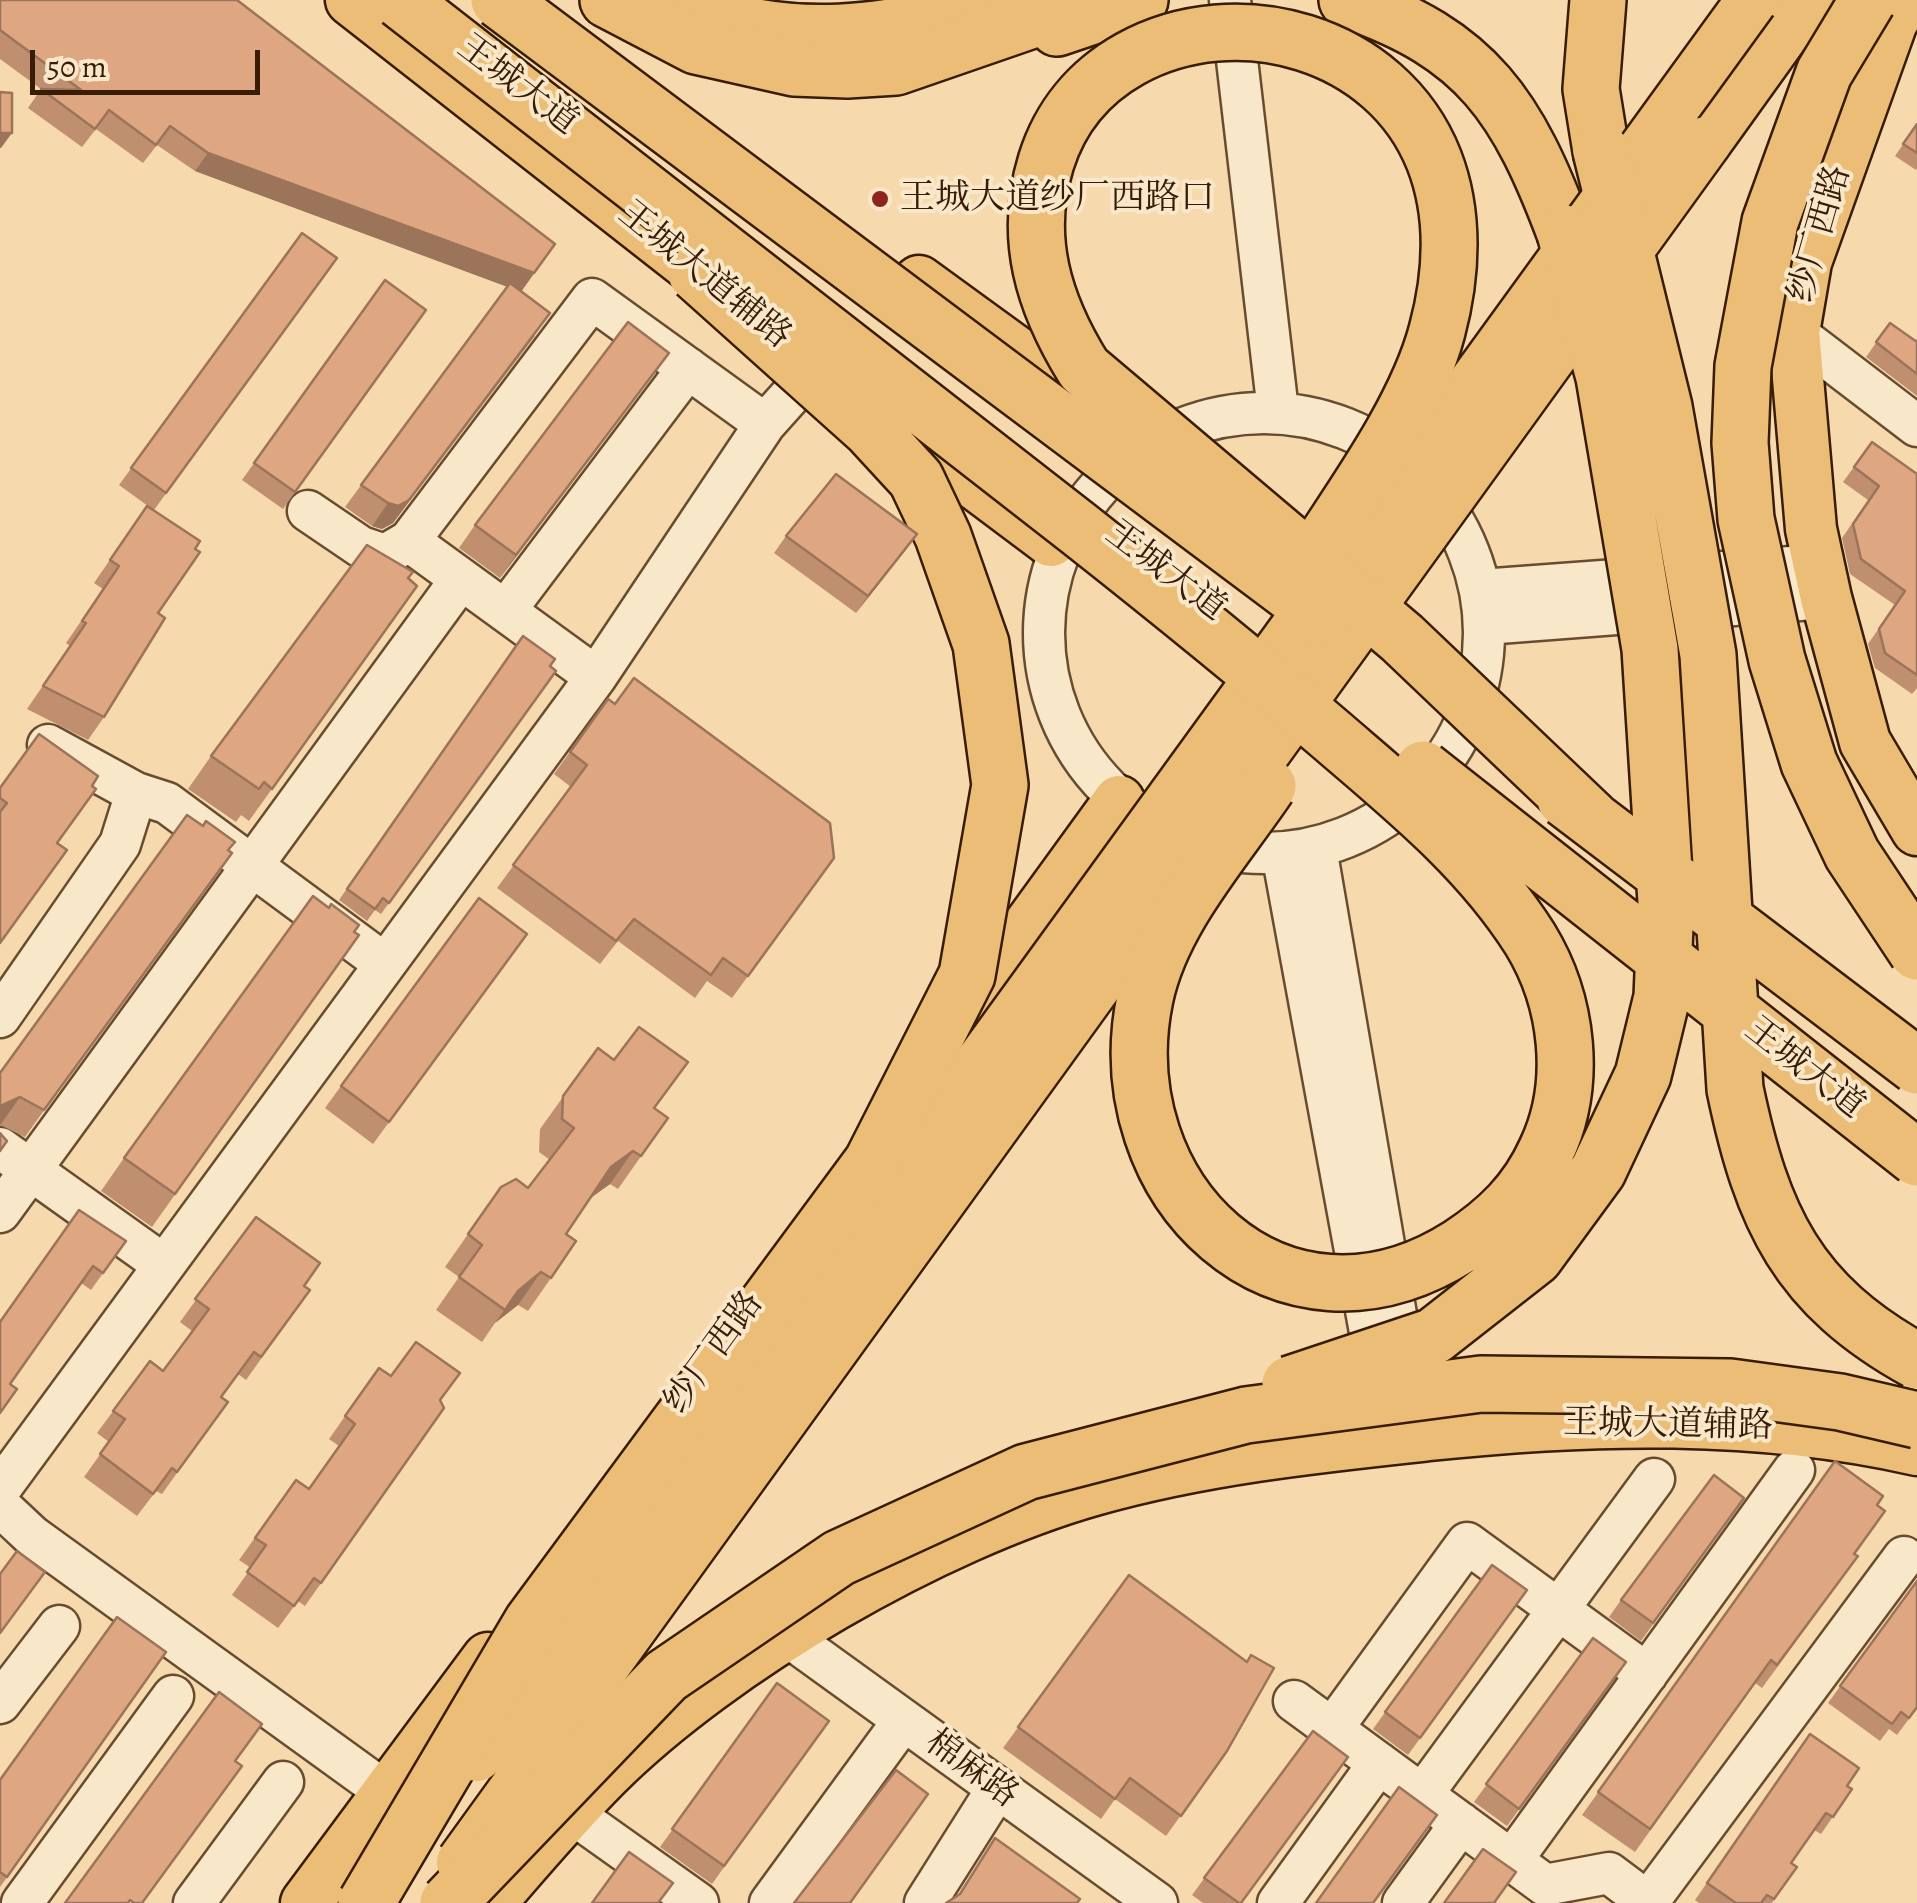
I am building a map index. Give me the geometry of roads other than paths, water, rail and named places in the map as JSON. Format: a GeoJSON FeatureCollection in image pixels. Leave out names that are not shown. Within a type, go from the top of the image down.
{"type":"FeatureCollection","features":[{"type":"Feature","properties":{"kind":"highway"},"geometry":{"type":"LineString","coordinates":[[398,0],[1202,625],[1448,836],[1492,887],[1553,982],[1566,1047],[1563,1094],[1548,1148],[1520,1196],[1478,1234],[1441,1258],[1372,1279],[1296,1276],[1248,1256],[1198,1216],[1174,1187],[1147,1132],[1137,1056],[1145,994],[1164,940],[1268,786]]}},
{"type":"Feature","properties":{"kind":"highway"},"geometry":{"type":"LineString","coordinates":[[368,1903],[532,1622],[872,1162],[967,975],[1000,785],[982,644],[943,536],[916,479],[870,429],[398,0]]}},
{"type":"Feature","properties":{"kind":"highway","name":"王城大道"},"geometry":{"type":"LineString","coordinates":[[398,0],[1298,672],[1917,1158]]}},
{"type":"Feature","properties":{"kind":"highway","name":"王城大道"},"geometry":{"type":"LineString","coordinates":[[499,0],[1917,1066]]}},
{"type":"Feature","properties":{"kind":"highway"},"geometry":{"type":"LineString","coordinates":[[608,0],[696,46],[745,59],[812,69],[896,67],[1020,40],[1140,0]]}},
{"type":"Feature","properties":{"kind":"highway"},"geometry":{"type":"LineString","coordinates":[[896,67],[1090,0]]}},
{"type":"Feature","properties":{"kind":"highway"},"geometry":{"type":"LineString","coordinates":[[448,1903],[666,1676],[839,1558],[1026,1472],[1434,1336],[1535,1256],[1598,1171],[1643,1075],[1662,997],[1666,902],[1650,649],[1604,377],[1565,232],[1538,162],[1499,95],[1448,48],[1399,18],[1347,0]]}},
{"type":"Feature","properties":{"kind":"highway"},"geometry":{"type":"LineString","coordinates":[[1598,0],[1591,88],[1601,152],[1664,406],[1708,655],[1735,1089],[1746,1144],[1763,1201],[1786,1242],[1826,1295],[1873,1337],[1917,1361]]}},
{"type":"Feature","properties":{"kind":"highway"},"geometry":{"type":"LineString","coordinates":[[1896,15],[1824,73],[1770,222],[1743,366],[1740,443],[1750,537],[1777,660],[1809,764],[1852,854],[1917,952]]}},
{"type":"Feature","properties":{"kind":"highway"},"geometry":{"type":"LineString","coordinates":[[1314,556],[1414,392],[1437,332],[1449,266],[1448,210],[1434,158],[1410,118],[1374,80],[1326,49],[1276,31],[1208,31],[1159,42],[1117,66],[1086,92],[1068,113],[1050,148],[1036,194],[1034,230],[1042,284],[1059,329],[1084,369],[1402,638],[1592,820]]}},
{"type":"Feature","properties":{"kind":"highway"},"geometry":{"type":"LineString","coordinates":[[1026,1472],[1246,1415],[1481,1384],[1730,1387],[1840,1402],[1917,1420]]}},
{"type":"Feature","properties":{"kind":"main road","name":"王城大道辅路"},"geometry":{"type":"LineString","coordinates":[[351,0],[816,366],[1060,548]]}},
{"type":"Feature","properties":{"kind":"main road"},"geometry":{"type":"LineString","coordinates":[[534,0],[1146,446]]}},
{"type":"Feature","properties":{"kind":"main road"},"geometry":{"type":"LineString","coordinates":[[680,0],[712,15],[781,29],[832,29],[916,24],[999,0]]}},
{"type":"Feature","properties":{"kind":"main road"},"geometry":{"type":"LineString","coordinates":[[368,1903],[1752,0]]}},
{"type":"Feature","properties":{"kind":"main road"},"geometry":{"type":"LineString","coordinates":[[432,1903],[1808,0]]}},
{"type":"Feature","properties":{"kind":"main road","name":"纱厂西路"},"geometry":{"type":"LineString","coordinates":[[1822,581],[1810,529],[1794,332],[1806,262],[1896,15]]}},
{"type":"Feature","properties":{"kind":"main road"},"geometry":{"type":"LineString","coordinates":[[1268,786],[1541,369]]}},
{"type":"Feature","properties":{"kind":"main road"},"geometry":{"type":"LineString","coordinates":[[966,1082],[1314,556]]}},
{"type":"Feature","properties":{"kind":"main road"},"geometry":{"type":"LineString","coordinates":[[1822,581],[1865,742],[1917,830]]}},
{"type":"Feature","properties":{"kind":"main road","name":"纱厂西路"},"geometry":{"type":"LineString","coordinates":[[306,1903],[610,1496],[1119,800]]}},
{"type":"Feature","properties":{"kind":"main road","name":"王城大道辅路"},"geometry":{"type":"LineString","coordinates":[[1403,1438],[1547,1423],[1674,1422],[1777,1427],[1917,1450]]}},
{"type":"Feature","properties":{"kind":"main road"},"geometry":{"type":"LineString","coordinates":[[490,1903],[609,1771],[682,1710],[786,1636],[906,1568],[1041,1507],[1174,1470],[1403,1438]]}},
{"type":"Feature","properties":{"kind":"street"},"geometry":{"type":"LineString","coordinates":[[1230,0],[1278,412]]}},
{"type":"Feature","properties":{"kind":"street"},"geometry":{"type":"LineString","coordinates":[[308,511],[361,547],[385,555],[409,541],[592,298],[765,424]]}},
{"type":"Feature","properties":{"kind":"street"},"geometry":{"type":"LineString","coordinates":[[1794,332],[1917,426]]}},
{"type":"Feature","properties":{"kind":"street"},"geometry":{"type":"LineString","coordinates":[[0,1489],[596,676],[765,424],[816,366]]}},
{"type":"Feature","properties":{"kind":"street"},"geometry":{"type":"LineString","coordinates":[[505,611],[688,368]]}},
{"type":"Feature","properties":{"kind":"street"},"geometry":{"type":"LineString","coordinates":[[1278,412],[1335,422],[1388,448],[1431,487],[1463,535],[1483,607],[1475,699],[1440,766],[1384,818],[1299,851],[1223,850],[1168,832],[1119,800],[1074,748],[1048,684],[1044,615],[1060,548],[1095,490],[1146,446],[1209,418],[1278,412]]}},
{"type":"Feature","properties":{"kind":"street"},"geometry":{"type":"LineString","coordinates":[[409,541],[596,676]]}},
{"type":"Feature","properties":{"kind":"street"},"geometry":{"type":"LineString","coordinates":[[0,1212],[15,1159],[251,867],[461,579]]}},
{"type":"Feature","properties":{"kind":"street"},"geometry":{"type":"LineString","coordinates":[[1483,607],[1822,581]]}},
{"type":"Feature","properties":{"kind":"street"},"geometry":{"type":"LineString","coordinates":[[48,745],[136,793],[166,803],[385,964]]}},
{"type":"Feature","properties":{"kind":"street"},"geometry":{"type":"LineString","coordinates":[[0,1017],[120,844],[136,793]]}},
{"type":"Feature","properties":{"kind":"street"},"geometry":{"type":"LineString","coordinates":[[1299,851],[1403,1438]]}},
{"type":"Feature","properties":{"kind":"street"},"geometry":{"type":"LineString","coordinates":[[15,1159],[164,1265]]}},
{"type":"Feature","properties":{"kind":"street"},"geometry":{"type":"LineString","coordinates":[[1512,1860],[1794,1470]]}},
{"type":"Feature","properties":{"kind":"street"},"geometry":{"type":"LineString","coordinates":[[1422,1794],[1654,1479]]}},
{"type":"Feature","properties":{"kind":"street"},"geometry":{"type":"LineString","coordinates":[[0,1506],[32,1536],[386,1792]]}},
{"type":"Feature","properties":{"kind":"street"},"geometry":{"type":"LineString","coordinates":[[1332,1729],[1467,1543],[1647,1674]]}},
{"type":"Feature","properties":{"kind":"street"},"geometry":{"type":"LineString","coordinates":[[1294,1701],[1512,1860],[1539,1894],[1609,1873],[1649,1903],[1904,1557]]}},
{"type":"Feature","properties":{"kind":"street"},"geometry":{"type":"LineString","coordinates":[[0,1703],[59,1626]]}},
{"type":"Feature","properties":{"kind":"street","name":"棉麻路"},"geometry":{"type":"LineString","coordinates":[[786,1636],[997,1789],[1116,1892],[1156,1903]]}},
{"type":"Feature","properties":{"kind":"street"},"geometry":{"type":"LineString","coordinates":[[22,1903],[173,1696]]}},
{"type":"Feature","properties":{"kind":"street"},"geometry":{"type":"LineString","coordinates":[[770,1903],[904,1721]]}},
{"type":"Feature","properties":{"kind":"street"},"geometry":{"type":"LineString","coordinates":[[1278,1903],[1379,1762]]}},
{"type":"Feature","properties":{"kind":"street"},"geometry":{"type":"LineString","coordinates":[[194,1903],[282,1782]]}},
{"type":"Feature","properties":{"kind":"street"},"geometry":{"type":"LineString","coordinates":[[925,1903],[997,1789]]}},
{"type":"Feature","properties":{"kind":"street"},"geometry":{"type":"LineString","coordinates":[[570,1812],[698,1903]]}},
{"type":"Feature","properties":{"kind":"street"},"geometry":{"type":"LineString","coordinates":[[1403,1903],[1461,1823]]}},
{"type":"Feature","properties":{"kind":"place","name":"王城大道纱厂西路口"},"geometry":{"type":"Point","coordinates":[880,199]}}]}
